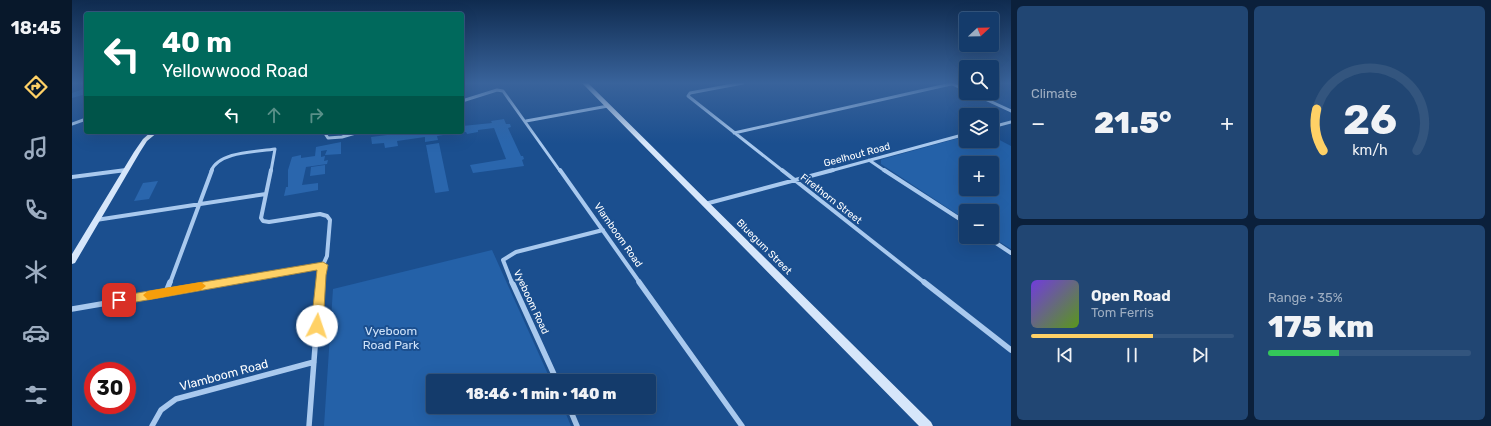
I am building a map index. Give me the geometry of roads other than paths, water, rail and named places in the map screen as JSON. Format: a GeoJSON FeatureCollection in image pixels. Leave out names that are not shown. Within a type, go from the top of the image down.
{"type":"FeatureCollection","features":[{"type":"Feature","properties":{"kind":"street","name":"Vlamboom Road"},"geometry":{"type":"LineString","coordinates":[[513,103],[742,426]]}},
{"type":"Feature","properties":{"kind":"street","name":"Bluegum Street"},"geometry":{"type":"LineString","coordinates":[[605,103],[926,426]]}},
{"type":"Feature","properties":{"kind":"street","name":"Firethorn Street"},"geometry":{"type":"LineString","coordinates":[[697,103],[1011,350]]}},
{"type":"Feature","properties":{"kind":"street"},"geometry":{"type":"LineString","coordinates":[[734,133],[865,103]]}},
{"type":"Feature","properties":{"kind":"street"},"geometry":{"type":"LineString","coordinates":[[993,103],[1011,111]]}},
{"type":"Feature","properties":{"kind":"street"},"geometry":{"type":"LineString","coordinates":[[526,121],[608,106]]}},
{"type":"Feature","properties":{"kind":"street"},"geometry":{"type":"LineString","coordinates":[[72,124],[84,120]]}},
{"type":"Feature","properties":{"kind":"street"},"geometry":{"type":"LineString","coordinates":[[999,126],[1011,122]]}},
{"type":"Feature","properties":{"kind":"street"},"geometry":{"type":"LineString","coordinates":[[72,260],[145,140],[152,134]]}},
{"type":"Feature","properties":{"kind":"street"},"geometry":{"type":"LineString","coordinates":[[326,134],[330,138],[353,134]]}},
{"type":"Feature","properties":{"kind":"street","name":"Geelhout Road"},"geometry":{"type":"LineString","coordinates":[[705,204],[959,136]]}},
{"type":"Feature","properties":{"kind":"street"},"geometry":{"type":"LineString","coordinates":[[166,292],[213,166],[220,159],[232,155],[275,149],[261,218],[266,222],[320,214],[329,217],[328,256],[323,265],[321,275],[309,426]]}},
{"type":"Feature","properties":{"kind":"street"},"geometry":{"type":"LineString","coordinates":[[869,160],[959,219]]}},
{"type":"Feature","properties":{"kind":"street"},"geometry":{"type":"LineString","coordinates":[[72,177],[126,170]]}},
{"type":"Feature","properties":{"kind":"street"},"geometry":{"type":"LineString","coordinates":[[96,220],[266,194]]}},
{"type":"Feature","properties":{"kind":"street","name":"Vyeboom Road"},"geometry":{"type":"LineString","coordinates":[[554,374],[504,265],[504,260],[516,252],[603,230]]}},
{"type":"Feature","properties":{"kind":"street"},"geometry":{"type":"LineString","coordinates":[[998,244],[1011,253]]}},
{"type":"Feature","properties":{"kind":"street"},"geometry":{"type":"LineString","coordinates":[[72,309],[323,265]]}},
{"type":"Feature","properties":{"kind":"street","name":"Vlamboom Road"},"geometry":{"type":"LineString","coordinates":[[152,426],[157,414],[165,405],[176,399],[314,362]]}},
{"type":"Feature","properties":{"kind":"street"},"geometry":{"type":"LineString","coordinates":[[572,414],[578,426]]}},
{"type":"Feature","properties":{"kind":"park label","name":"Vyeboom Road Park"},"geometry":{"type":"Point","coordinates":[391,338]}}]}
